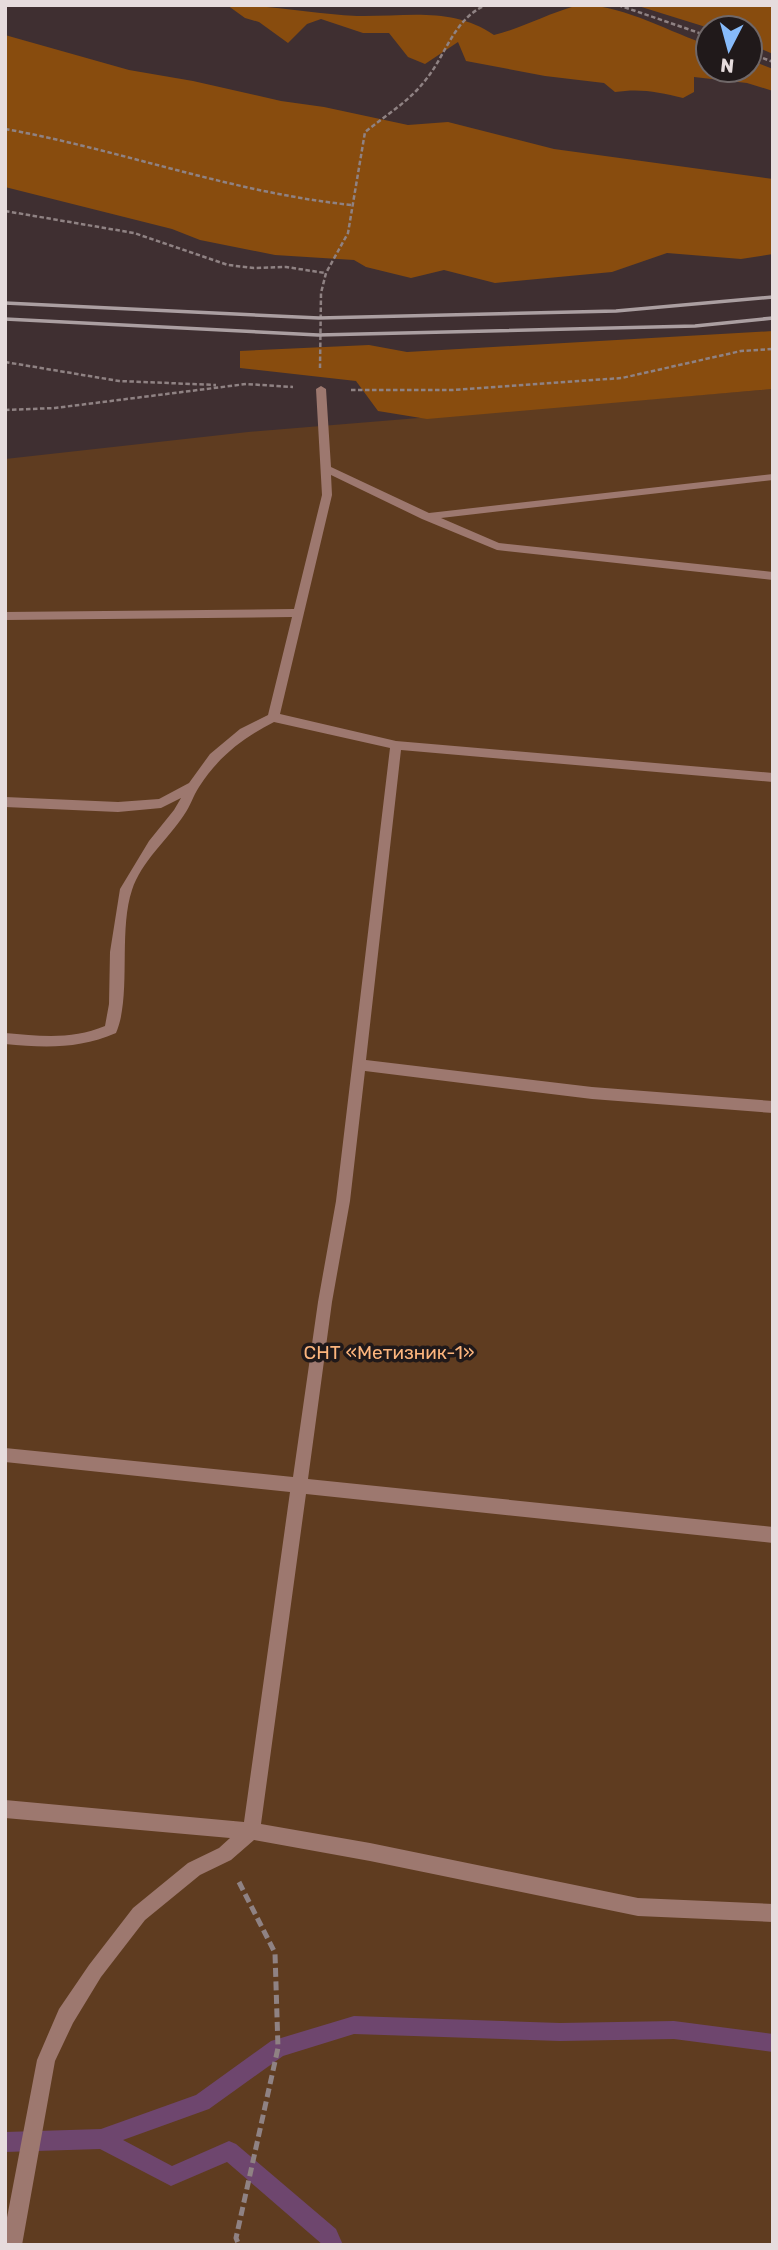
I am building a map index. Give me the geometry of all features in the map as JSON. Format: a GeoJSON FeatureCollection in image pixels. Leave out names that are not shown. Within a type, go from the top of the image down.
{"type":"FeatureCollection","features":[{"type":"Feature","properties":{"kind":"lane"},"geometry":{"type":"LineString","coordinates":[[273,717],[327,495],[321,389]]}},
{"type":"Feature","properties":{"kind":"lane"},"geometry":{"type":"LineString","coordinates":[[325,468],[497,546],[773,576]]}},
{"type":"Feature","properties":{"kind":"lane"},"geometry":{"type":"LineString","coordinates":[[426,516],[773,477]]}},
{"type":"Feature","properties":{"kind":"lane"},"geometry":{"type":"LineString","coordinates":[[5,616],[298,613]]}},
{"type":"Feature","properties":{"kind":"lane"},"geometry":{"type":"LineString","coordinates":[[5,1038],[46,1042],[88,1041],[111,1029],[116,1004],[117,952],[127,890],[153,844],[179,813],[193,786],[215,757],[234,741],[273,717],[396,746],[773,778]]}},
{"type":"Feature","properties":{"kind":"lane"},"geometry":{"type":"LineString","coordinates":[[12,2245],[46,2060],[66,2016],[95,1971],[138,1914],[194,1869],[225,1854],[251,1831],[325,1302],[343,1202],[396,746]]}},
{"type":"Feature","properties":{"kind":"lane"},"geometry":{"type":"LineString","coordinates":[[5,802],[129,806],[161,803],[193,786]]}},
{"type":"Feature","properties":{"kind":"lane"},"geometry":{"type":"LineString","coordinates":[[359,1065],[592,1093],[773,1107]]}},
{"type":"Feature","properties":{"kind":"lane"},"geometry":{"type":"LineString","coordinates":[[5,1455],[773,1535]]}},
{"type":"Feature","properties":{"kind":"lane"},"geometry":{"type":"LineString","coordinates":[[5,1809],[251,1831],[370,1852],[638,1907],[773,1913]]}},
{"type":"Feature","properties":{"kind":"path"},"geometry":{"type":"LineString","coordinates":[[321,389],[318,335],[321,293],[326,273],[348,233],[365,132],[424,83],[449,47],[459,22],[478,7],[485,5]]}},
{"type":"Feature","properties":{"kind":"path"},"geometry":{"type":"LineString","coordinates":[[618,5],[694,31]]}},
{"type":"Feature","properties":{"kind":"path"},"geometry":{"type":"LineString","coordinates":[[5,129],[66,140],[196,177],[258,191],[301,200],[353,205]]}},
{"type":"Feature","properties":{"kind":"path"},"geometry":{"type":"LineString","coordinates":[[5,211],[134,233],[228,265],[254,268],[286,267],[326,273]]}},
{"type":"Feature","properties":{"kind":"path"},"geometry":{"type":"LineString","coordinates":[[5,410],[55,408],[246,384],[321,389],[453,390],[622,378],[741,351],[773,349]]}},
{"type":"Feature","properties":{"kind":"path"},"geometry":{"type":"LineString","coordinates":[[5,362],[119,381],[228,386]]}},
{"type":"Feature","properties":{"kind":"path"},"geometry":{"type":"LineString","coordinates":[[225,1854],[275,1954],[278,2048],[236,2238],[239,2245]]}},
{"type":"Feature","properties":{"kind":"green space","name":"СНТ «Метизник-1»"},"geometry":{"type":"Polygon","coordinates":[[[773,389],[773,2245],[5,2245],[5,459],[248,432],[773,389]]]}},
{"type":"Feature","properties":{"kind":"shaded area"},"geometry":{"type":"Polygon","coordinates":[[[227,5],[357,16],[428,15],[462,20],[494,35],[575,6],[590,5],[624,13],[694,39],[694,92],[683,98],[649,91],[615,92],[604,83],[545,76],[466,61],[458,42],[425,64],[408,57],[389,33],[363,33],[321,19],[307,24],[288,43],[259,22],[245,18],[227,5]]]}},
{"type":"Feature","properties":{"kind":"shaded area"},"geometry":{"type":"Polygon","coordinates":[[[635,5],[773,5],[773,54],[764,50],[764,14],[694,14],[694,23],[635,5]]]}},
{"type":"Feature","properties":{"kind":"shaded area"},"geometry":{"type":"Polygon","coordinates":[[[5,35],[129,70],[408,125],[448,122],[554,149],[773,179],[773,254],[741,259],[667,253],[612,272],[495,283],[444,270],[411,278],[366,267],[354,260],[275,255],[200,240],[172,229],[5,187],[5,35]]]}},
{"type":"Feature","properties":{"kind":"shaded area"},"geometry":{"type":"Polygon","coordinates":[[[764,65],[773,69],[773,91],[750,84],[764,84],[764,65]]]}},
{"type":"Feature","properties":{"kind":"shaded area"},"geometry":{"type":"Polygon","coordinates":[[[773,331],[773,389],[427,419],[378,411],[356,381],[240,368],[240,351],[369,345],[407,352],[773,331]]]}},
{"type":"Feature","properties":{"kind":"waterway"},"geometry":{"type":"LineString","coordinates":[[101,2139],[202,2102],[278,2048],[354,2025],[560,2032],[674,2030],[773,2043]]}},
{"type":"Feature","properties":{"kind":"waterway"},"geometry":{"type":"LineString","coordinates":[[5,2142],[101,2139]]}},
{"type":"Feature","properties":{"kind":"waterway"},"geometry":{"type":"LineString","coordinates":[[101,2139],[171,2176],[229,2151],[329,2236],[333,2245]]}},
{"type":"Feature","properties":{"kind":"railway"},"geometry":{"type":"LineString","coordinates":[[5,303],[319,318],[616,311],[773,297]]}},
{"type":"Feature","properties":{"kind":"railway"},"geometry":{"type":"LineString","coordinates":[[5,319],[318,335],[695,326],[773,318]]}}]}
